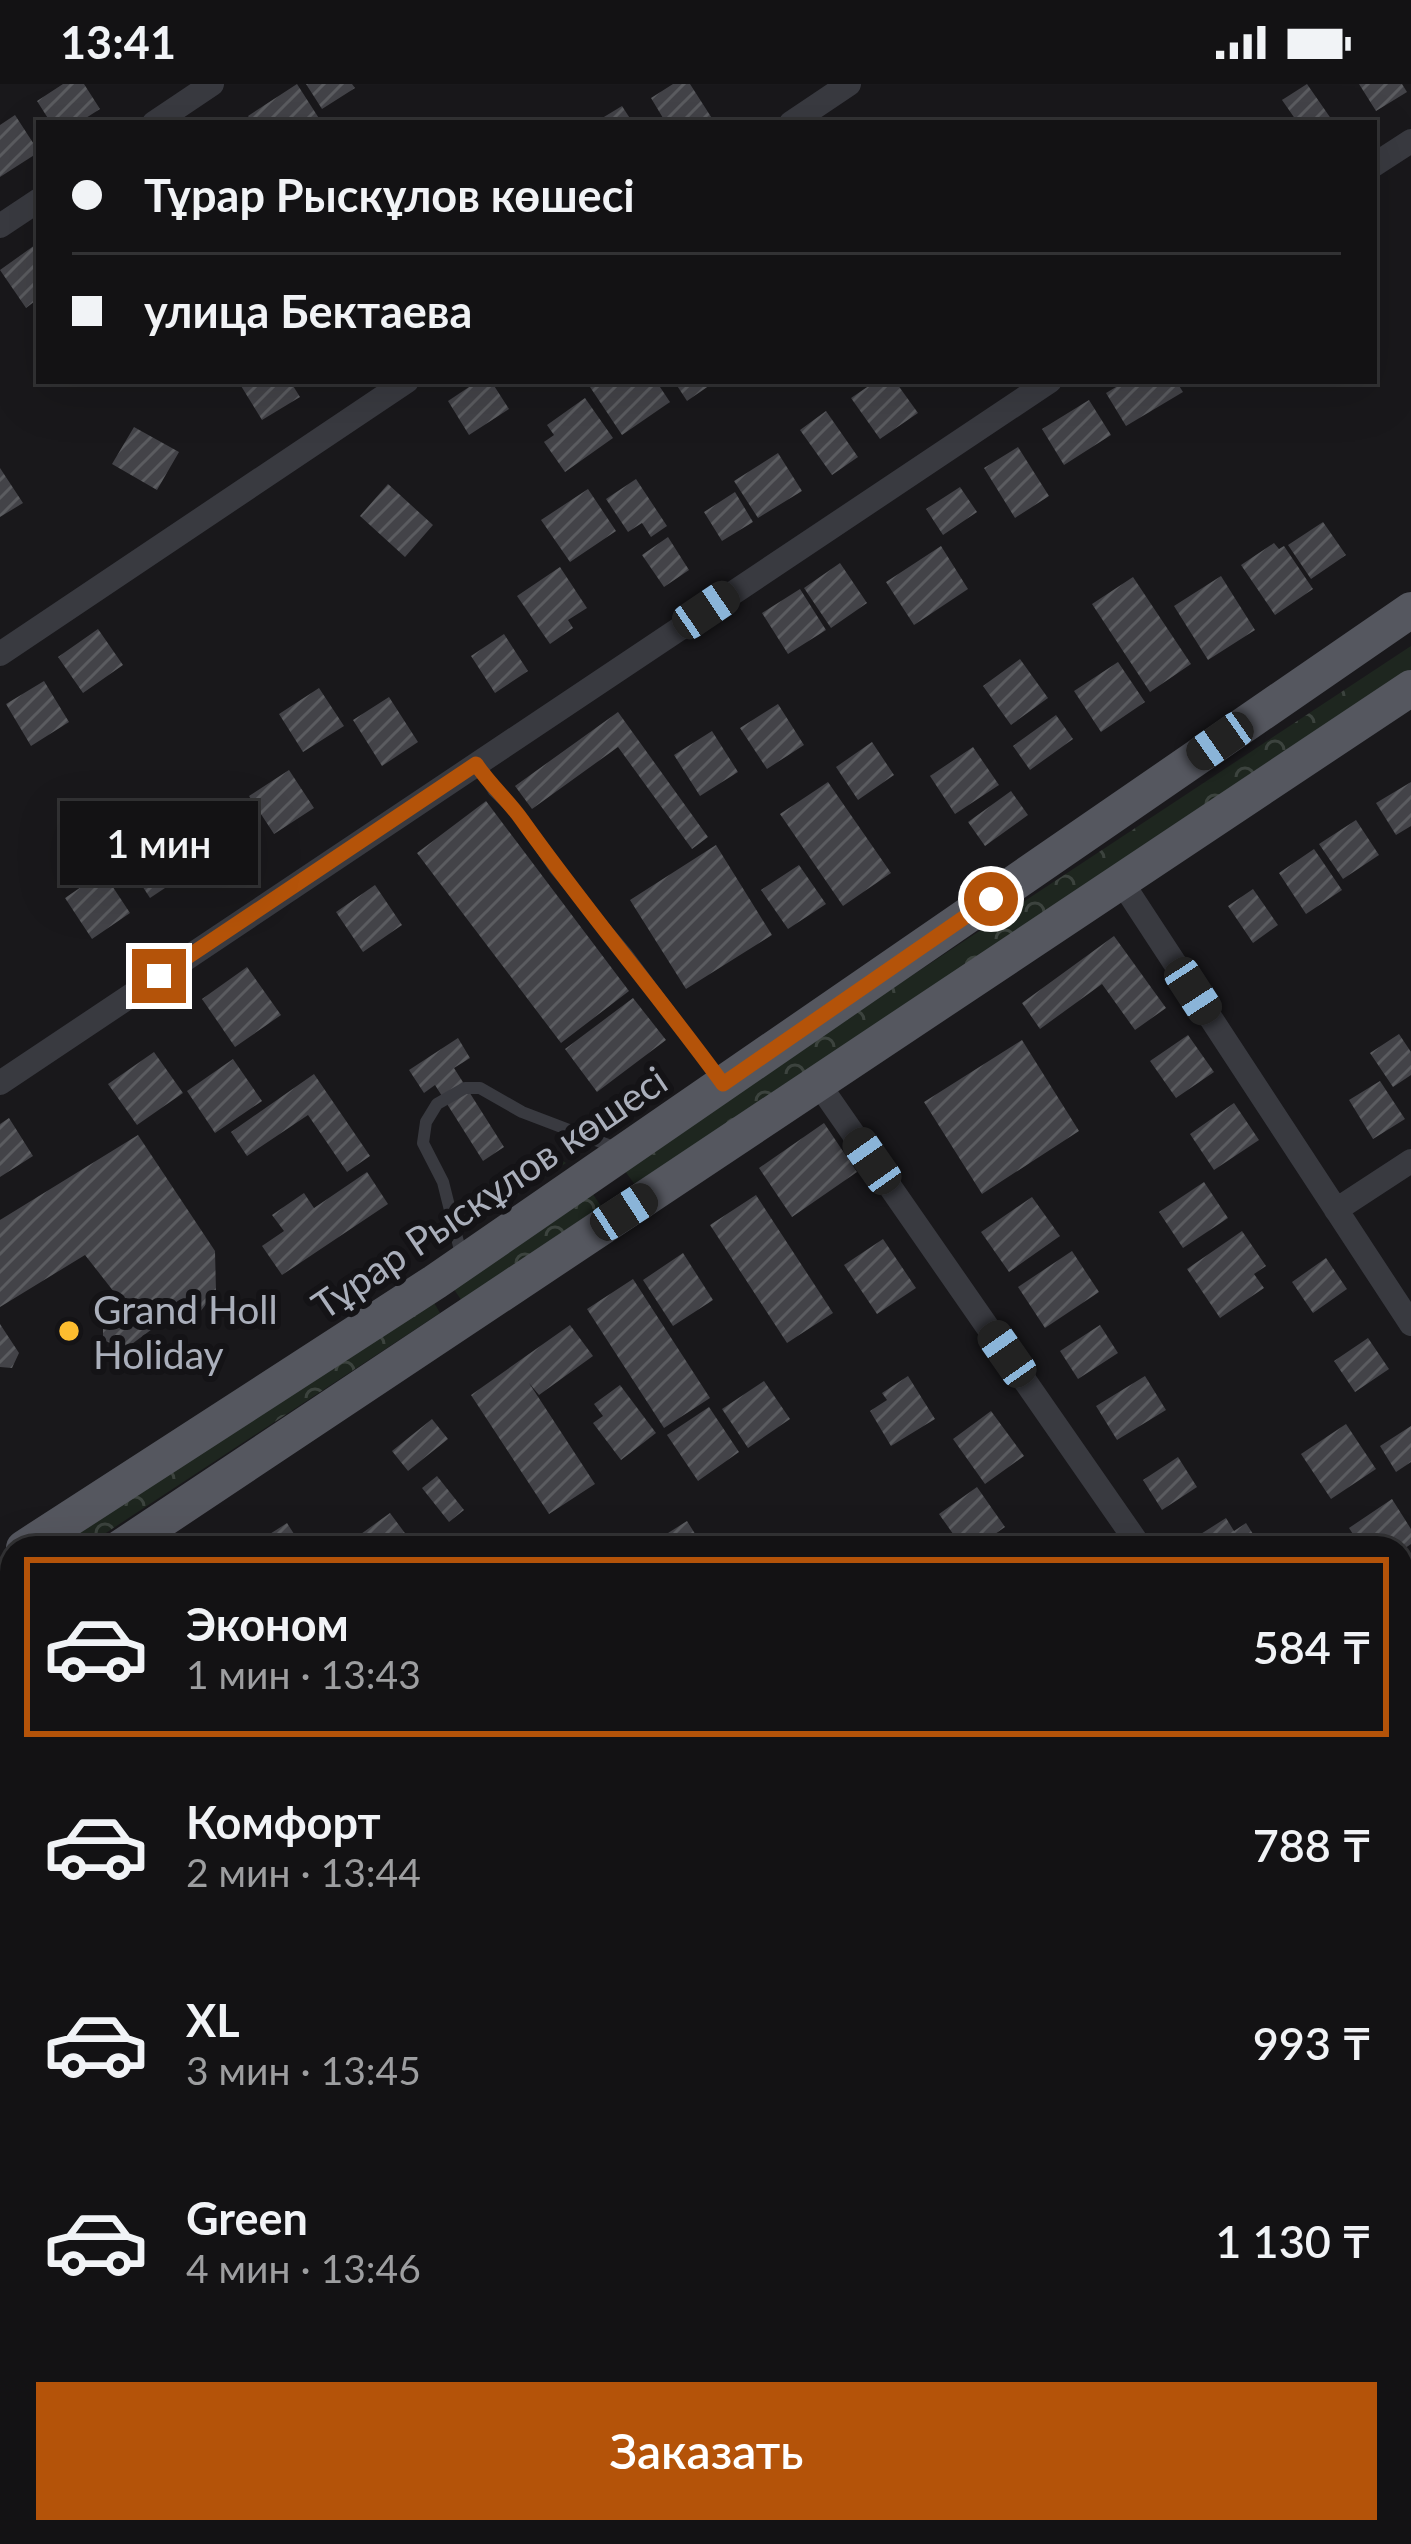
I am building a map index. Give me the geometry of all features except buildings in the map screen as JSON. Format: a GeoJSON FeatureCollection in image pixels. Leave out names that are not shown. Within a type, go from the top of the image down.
{"type":"FeatureCollection","features":[{"type":"Feature","properties":{"kind":"main road","name":"Тұрар Рыскұлов көшесі"},"geometry":{"type":"LineString","coordinates":[[43,1536],[449,1273],[1411,610]]}},
{"type":"Feature","properties":{"kind":"main road"},"geometry":{"type":"LineString","coordinates":[[138,1536],[1411,688]]}},
{"type":"Feature","properties":{"kind":"main road"},"geometry":{"type":"LineString","coordinates":[[593,1173],[624,1212]]}},
{"type":"Feature","properties":{"kind":"main road"},"geometry":{"type":"LineString","coordinates":[[449,1273],[461,1321]]}},
{"type":"Feature","properties":{"kind":"street"},"geometry":{"type":"LineString","coordinates":[[158,120],[212,84]]}},
{"type":"Feature","properties":{"kind":"street"},"geometry":{"type":"LineString","coordinates":[[795,120],[849,84]]}},
{"type":"Feature","properties":{"kind":"street"},"geometry":{"type":"LineString","coordinates":[[1377,163],[1411,141]]}},
{"type":"Feature","properties":{"kind":"street"},"geometry":{"type":"LineString","coordinates":[[0,226],[36,202]]}},
{"type":"Feature","properties":{"kind":"street"},"geometry":{"type":"LineString","coordinates":[[0,654],[403,384]]}},
{"type":"Feature","properties":{"kind":"street"},"geometry":{"type":"LineString","coordinates":[[0,1083],[1046,384]]}},
{"type":"Feature","properties":{"kind":"street"},"geometry":{"type":"LineString","coordinates":[[1121,881],[1411,1324]]}},
{"type":"Feature","properties":{"kind":"street"},"geometry":{"type":"LineString","coordinates":[[818,1083],[1133,1536]]}},
{"type":"Feature","properties":{"kind":"street"},"geometry":{"type":"LineString","coordinates":[[1336,1210],[1411,1161]]}},
{"type":"Feature","properties":{"kind":"lane"},"geometry":{"type":"LineString","coordinates":[[476,764],[723,1084]]}},
{"type":"Feature","properties":{"kind":"lane"},"geometry":{"type":"LineString","coordinates":[[449,1273],[443,1182],[423,1143],[426,1122],[437,1104],[465,1088],[480,1088],[522,1112],[626,1151]]}},
{"type":"Feature","properties":{"kind":"green space"},"geometry":{"type":"Polygon","coordinates":[[[1411,646],[1411,670],[636,1186],[622,1167],[1411,646]]]}},
{"type":"Feature","properties":{"kind":"green space"},"geometry":{"type":"Polygon","coordinates":[[[544,1148],[566,1163],[473,1224],[470,1197],[544,1148]]]}},
{"type":"Feature","properties":{"kind":"green space"},"geometry":{"type":"Polygon","coordinates":[[[590,1190],[601,1206],[462,1301],[451,1285],[590,1190]]]}},
{"type":"Feature","properties":{"kind":"green space"},"geometry":{"type":"Polygon","coordinates":[[[430,1296],[440,1313],[101,1536],[63,1536],[430,1296]]]}},
{"type":"Feature","properties":{"kind":"place","name":"Grand Holl Holiday"},"geometry":{"type":"Point","coordinates":[69,1331]}},
{"type":"Feature","properties":{"kind":"route"},"geometry":{"type":"LineString","coordinates":[[159,976],[476,764],[723,1084],[991,899]]}}]}
